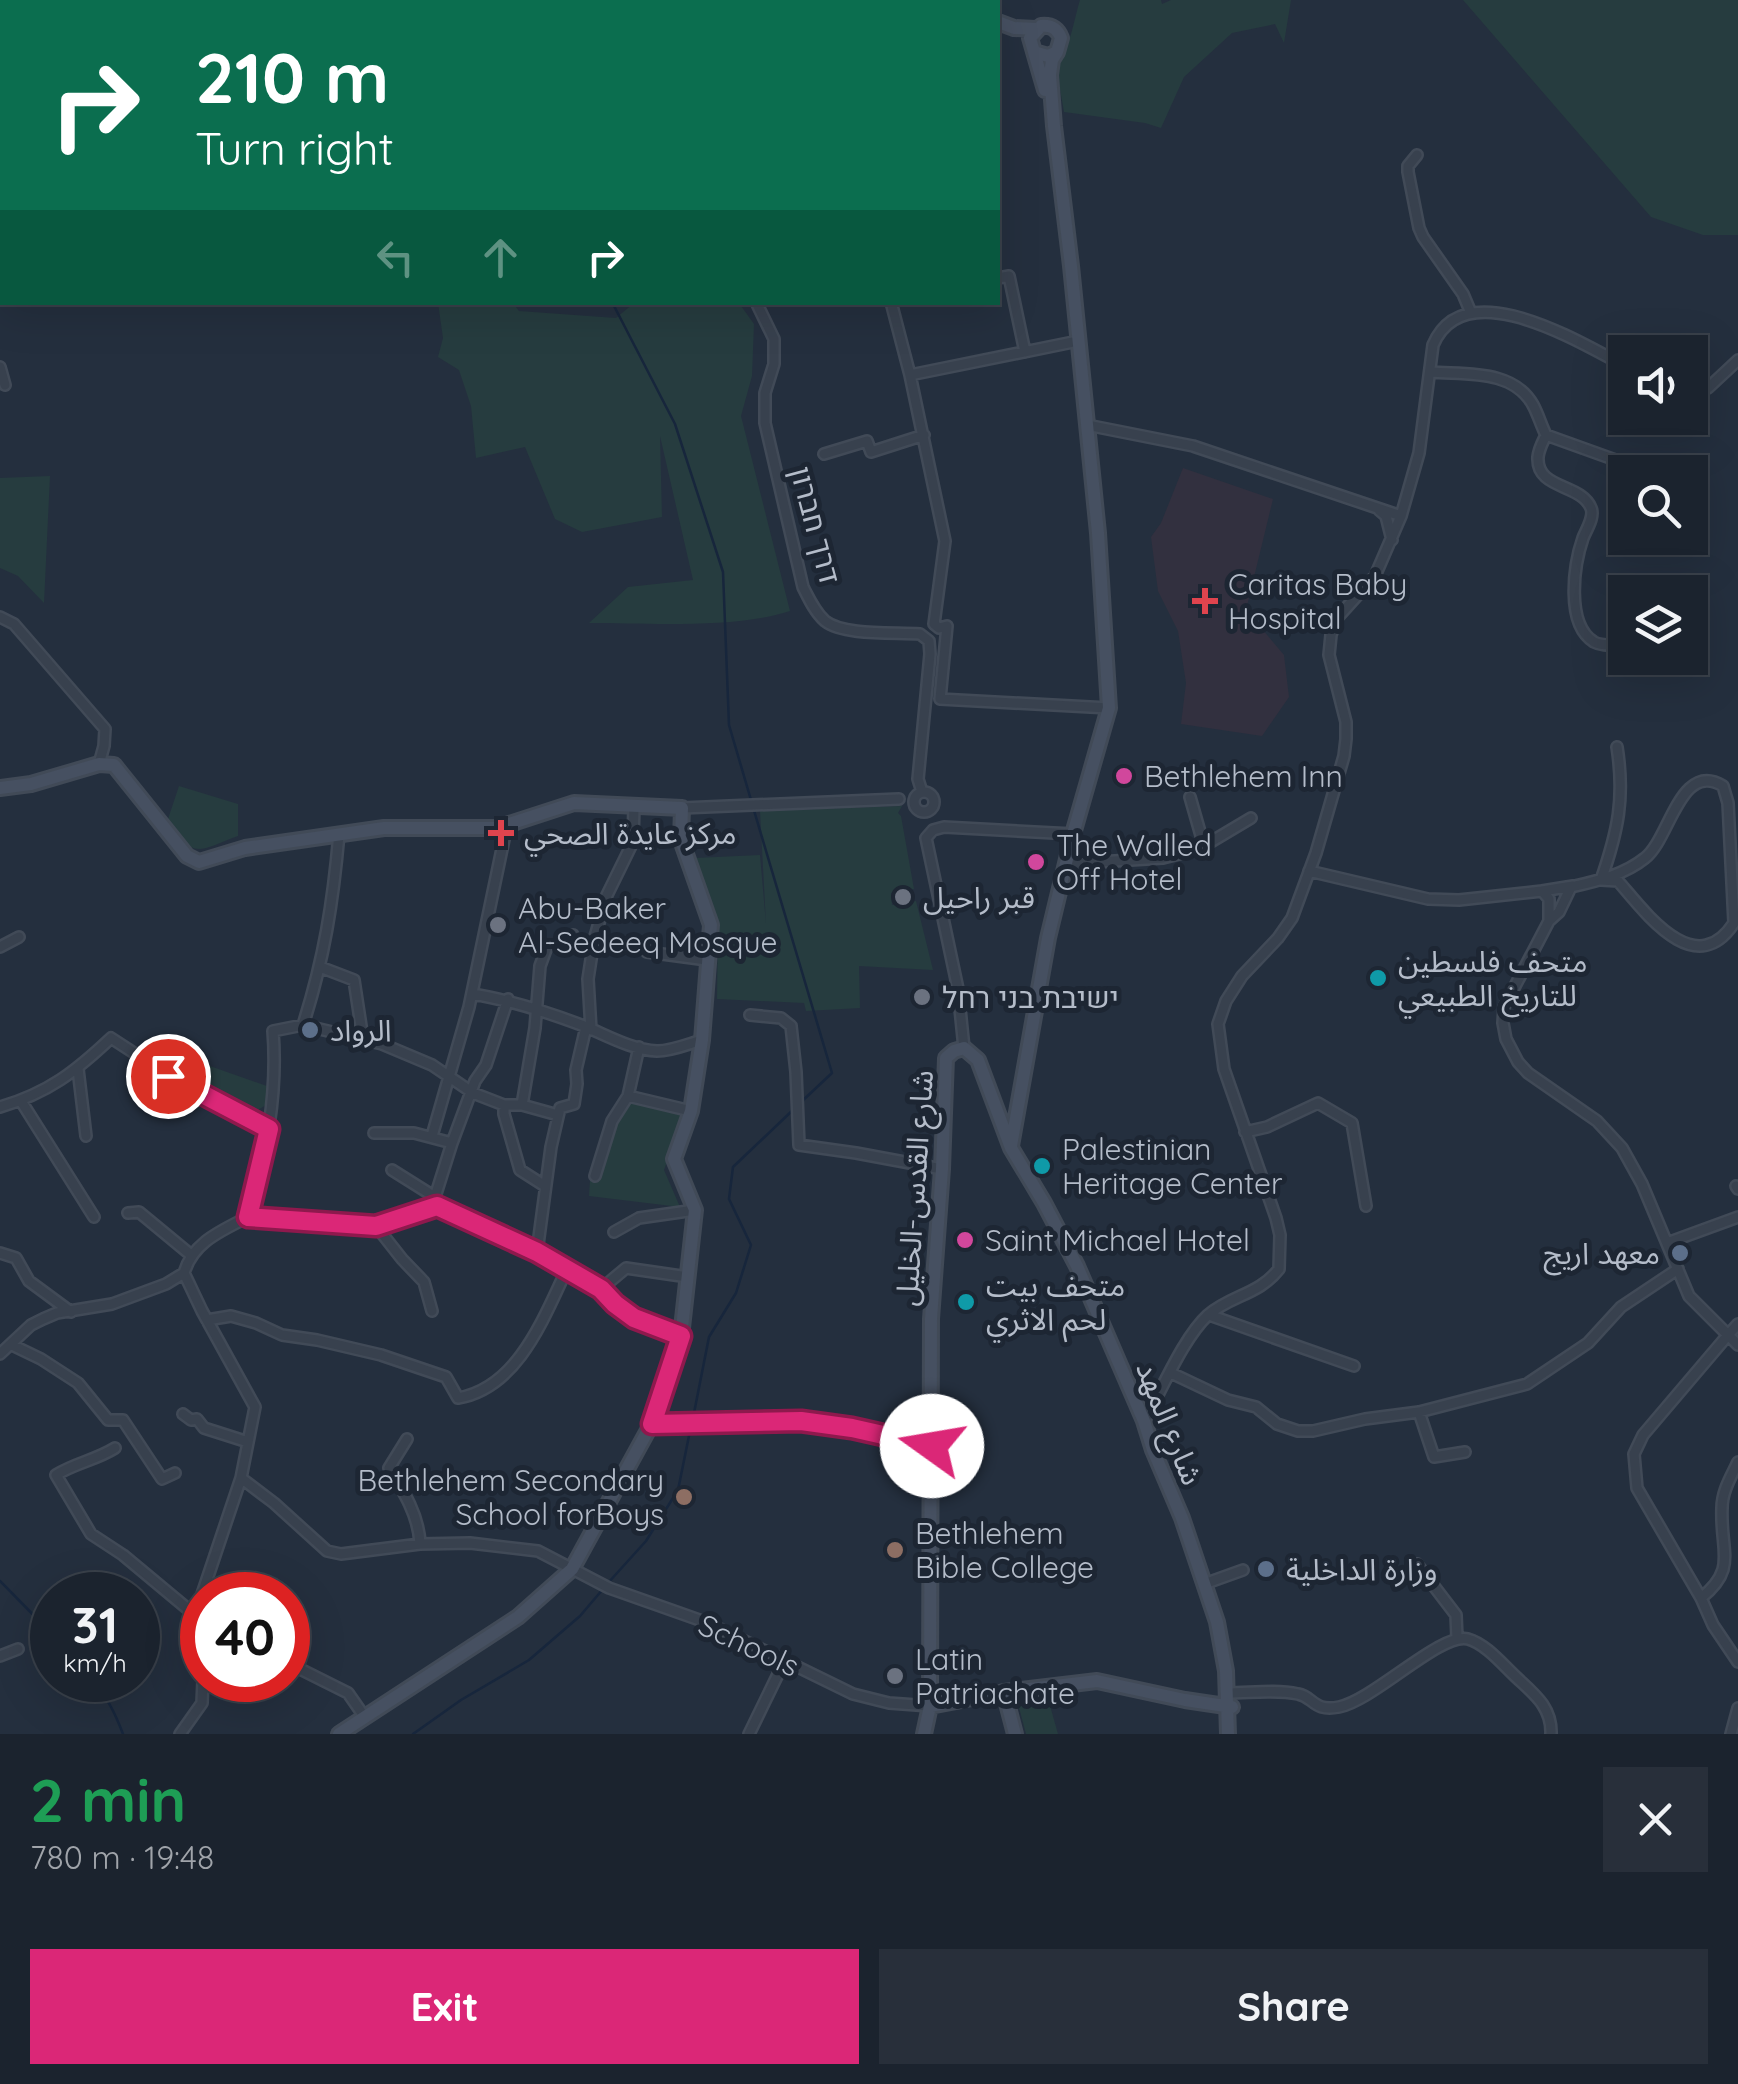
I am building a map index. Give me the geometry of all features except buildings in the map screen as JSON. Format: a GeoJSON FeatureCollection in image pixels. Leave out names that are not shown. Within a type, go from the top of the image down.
{"type":"FeatureCollection","features":[{"type":"Feature","properties":{"kind":"street"},"geometry":{"type":"LineString","coordinates":[[1000,26],[1051,26],[1059,33],[1061,43],[1050,75],[1087,425],[1109,708],[1048,938],[1010,1148]]}},
{"type":"Feature","properties":{"kind":"street"},"geometry":{"type":"LineString","coordinates":[[1000,27],[1043,56],[1057,52]]}},
{"type":"Feature","properties":{"kind":"street"},"geometry":{"type":"LineString","coordinates":[[1036,29],[1030,38],[1054,126]]}},
{"type":"Feature","properties":{"kind":"street"},"geometry":{"type":"LineString","coordinates":[[1416,155],[1408,172],[1419,228],[1464,294],[1471,312]]}},
{"type":"Feature","properties":{"kind":"street"},"geometry":{"type":"LineString","coordinates":[[1000,278],[1009,276],[1024,352]]}},
{"type":"Feature","properties":{"kind":"street","name":"דרך חברון"},"geometry":{"type":"LineString","coordinates":[[758,305],[776,349],[765,393],[765,423],[803,587],[811,603],[824,620],[841,628],[920,634],[929,640],[918,779],[922,792]]}},
{"type":"Feature","properties":{"kind":"street"},"geometry":{"type":"LineString","coordinates":[[891,305],[945,540],[934,624],[947,626],[940,700],[1109,708]]}},
{"type":"Feature","properties":{"kind":"street"},"geometry":{"type":"LineString","coordinates":[[1144,1421],[1184,1347],[1208,1315],[1264,1285],[1279,1269],[1276,1218],[1224,1069],[1218,1024],[1226,1001],[1242,976],[1292,918],[1309,871],[1346,739],[1346,722],[1329,655],[1331,635],[1336,618],[1375,576],[1402,516],[1419,453],[1437,335],[1459,316],[1471,312],[1503,315],[1542,324],[1608,357]]}},
{"type":"Feature","properties":{"kind":"street"},"geometry":{"type":"LineString","coordinates":[[910,374],[1078,342]]}},
{"type":"Feature","properties":{"kind":"street"},"geometry":{"type":"LineString","coordinates":[[1708,388],[1738,360]]}},
{"type":"Feature","properties":{"kind":"street"},"geometry":{"type":"LineString","coordinates":[[0,367],[5,385]]}},
{"type":"Feature","properties":{"kind":"street"},"geometry":{"type":"LineString","coordinates":[[1431,372],[1488,376],[1510,382],[1533,405],[1546,434],[1538,455],[1544,478],[1579,495],[1591,508],[1573,584],[1577,615],[1586,634],[1596,643],[1608,644]]}},
{"type":"Feature","properties":{"kind":"street"},"geometry":{"type":"LineString","coordinates":[[1087,425],[1193,446],[1402,516]]}},
{"type":"Feature","properties":{"kind":"street"},"geometry":{"type":"LineString","coordinates":[[1546,434],[1608,457]]}},
{"type":"Feature","properties":{"kind":"street"},"geometry":{"type":"LineString","coordinates":[[824,454],[868,442],[870,452],[924,435]]}},
{"type":"Feature","properties":{"kind":"street"},"geometry":{"type":"LineString","coordinates":[[1377,508],[1386,516],[1392,540]]}},
{"type":"Feature","properties":{"kind":"street"},"geometry":{"type":"LineString","coordinates":[[0,617],[14,624],[104,730],[99,764]]}},
{"type":"Feature","properties":{"kind":"street"},"geometry":{"type":"LineString","coordinates":[[1601,880],[1620,807],[1622,778],[1617,746]]}},
{"type":"Feature","properties":{"kind":"street"},"geometry":{"type":"LineString","coordinates":[[0,788],[31,784],[99,764],[114,765],[187,856],[199,862],[246,848],[384,828],[497,828],[574,803],[682,808],[899,799]]}},
{"type":"Feature","properties":{"kind":"street"},"geometry":{"type":"LineString","coordinates":[[1309,871],[1445,900],[1573,886],[1626,870],[1653,850],[1686,790],[1706,782],[1723,786],[1728,803],[1734,923],[1718,940],[1693,945],[1675,940],[1656,925],[1618,881],[1601,880]]}},
{"type":"Feature","properties":{"kind":"street"},"geometry":{"type":"LineString","coordinates":[[1190,797],[1204,846]]}},
{"type":"Feature","properties":{"kind":"street"},"geometry":{"type":"LineString","coordinates":[[537,1252],[558,1116],[560,1108],[574,1104],[578,1084],[576,1070],[588,1028],[588,979],[594,940],[607,895],[633,842],[634,806]]}},
{"type":"Feature","properties":{"kind":"street"},"geometry":{"type":"LineString","coordinates":[[339,1734],[518,1616],[572,1569],[652,1424],[681,1336],[696,1210],[674,1160],[691,1111],[702,1040],[711,925],[681,840],[682,808]]}},
{"type":"Feature","properties":{"kind":"street"},"geometry":{"type":"LineString","coordinates":[[1066,864],[1163,858],[1204,846],[1251,818]]}},
{"type":"Feature","properties":{"kind":"street"},"geometry":{"type":"LineString","coordinates":[[432,1136],[472,994],[506,825]]}},
{"type":"Feature","properties":{"kind":"street"},"geometry":{"type":"LineString","coordinates":[[964,1048],[958,990],[926,838],[933,830],[944,827],[1073,834]]}},
{"type":"Feature","properties":{"kind":"street"},"geometry":{"type":"LineString","coordinates":[[303,1025],[320,967],[339,834]]}},
{"type":"Feature","properties":{"kind":"street"},"geometry":{"type":"LineString","coordinates":[[1573,886],[1559,912],[1549,920],[1504,1007],[1506,1039],[1528,1073],[1612,1135],[1631,1162],[1694,1303],[1738,1345]]}},
{"type":"Feature","properties":{"kind":"street"},"geometry":{"type":"LineString","coordinates":[[1542,891],[1548,899],[1549,920]]}},
{"type":"Feature","properties":{"kind":"street"},"geometry":{"type":"LineString","coordinates":[[522,1105],[535,1028],[540,966],[548,944],[569,944],[573,935]]}},
{"type":"Feature","properties":{"kind":"street"},"geometry":{"type":"LineString","coordinates":[[0,948],[20,938]]}},
{"type":"Feature","properties":{"kind":"street"},"geometry":{"type":"LineString","coordinates":[[594,940],[646,944],[647,952],[708,960]]}},
{"type":"Feature","properties":{"kind":"street"},"geometry":{"type":"LineString","coordinates":[[320,967],[354,980],[363,1039]]}},
{"type":"Feature","properties":{"kind":"street"},"geometry":{"type":"LineString","coordinates":[[472,994],[508,999],[657,1051],[702,1040]]}},
{"type":"Feature","properties":{"kind":"street"},"geometry":{"type":"LineString","coordinates":[[436,1201],[452,1143],[475,1081],[486,1065],[508,999]]}},
{"type":"Feature","properties":{"kind":"street"},"geometry":{"type":"LineString","coordinates":[[750,1015],[782,1018],[791,1026],[799,1145],[942,1168]]}},
{"type":"Feature","properties":{"kind":"street"},"geometry":{"type":"LineString","coordinates":[[248,1217],[269,1129],[276,1062],[273,1031],[303,1025],[382,1044],[432,1065],[473,1093],[504,1105],[522,1105],[558,1116]]}},
{"type":"Feature","properties":{"kind":"street"},"geometry":{"type":"LineString","coordinates":[[0,1107],[64,1080],[111,1038],[168,1076],[269,1129]]}},
{"type":"Feature","properties":{"kind":"street"},"geometry":{"type":"LineString","coordinates":[[595,1176],[612,1122],[628,1096],[639,1047]]}},
{"type":"Feature","properties":{"kind":"street","name":"شارع القدس-الخليل"},"geometry":{"type":"LineString","coordinates":[[924,1734],[930,1706],[931,1319],[946,1058],[954,1051],[964,1048],[978,1060],[1010,1148]]}},
{"type":"Feature","properties":{"kind":"street"},"geometry":{"type":"LineString","coordinates":[[78,1069],[86,1136]]}},
{"type":"Feature","properties":{"kind":"street"},"geometry":{"type":"LineString","coordinates":[[628,1096],[691,1111]]}},
{"type":"Feature","properties":{"kind":"street"},"geometry":{"type":"LineString","coordinates":[[21,1101],[94,1217]]}},
{"type":"Feature","properties":{"kind":"street"},"geometry":{"type":"LineString","coordinates":[[1246,1132],[1267,1127],[1318,1103],[1352,1123],[1366,1206]]}},
{"type":"Feature","properties":{"kind":"street"},"geometry":{"type":"LineString","coordinates":[[504,1105],[520,1170],[545,1186]]}},
{"type":"Feature","properties":{"kind":"street"},"geometry":{"type":"LineString","coordinates":[[374,1133],[414,1133],[452,1143]]}},
{"type":"Feature","properties":{"kind":"street","name":"شارع المهد"},"geometry":{"type":"LineString","coordinates":[[1010,1148],[1077,1266],[1182,1518],[1217,1622],[1232,1734]]}},
{"type":"Feature","properties":{"kind":"street"},"geometry":{"type":"LineString","coordinates":[[392,1170],[436,1201],[601,1289],[634,1318],[681,1336]]}},
{"type":"Feature","properties":{"kind":"street"},"geometry":{"type":"LineString","coordinates":[[0,1354],[31,1325],[56,1313],[112,1304],[166,1284],[184,1273],[192,1255],[210,1238],[248,1217],[376,1226],[436,1201]]}},
{"type":"Feature","properties":{"kind":"street"},"geometry":{"type":"LineString","coordinates":[[614,1232],[639,1218],[696,1210]]}},
{"type":"Feature","properties":{"kind":"street"},"geometry":{"type":"LineString","coordinates":[[128,1213],[139,1212],[192,1255]]}},
{"type":"Feature","properties":{"kind":"street"},"geometry":{"type":"LineString","coordinates":[[1667,1243],[1738,1217]]}},
{"type":"Feature","properties":{"kind":"street"},"geometry":{"type":"LineString","coordinates":[[376,1226],[424,1282],[432,1311]]}},
{"type":"Feature","properties":{"kind":"street"},"geometry":{"type":"LineString","coordinates":[[0,1253],[16,1258],[29,1280],[71,1312]]}},
{"type":"Feature","properties":{"kind":"street"},"geometry":{"type":"LineString","coordinates":[[601,1289],[626,1268],[688,1277]]}},
{"type":"Feature","properties":{"kind":"street"},"geometry":{"type":"LineString","coordinates":[[1171,1373],[1228,1400],[1256,1407],[1277,1424],[1298,1431],[1314,1432],[1365,1419],[1419,1412],[1528,1384],[1588,1343],[1621,1307],[1678,1268]]}},
{"type":"Feature","properties":{"kind":"street"},"geometry":{"type":"LineString","coordinates":[[207,1320],[231,1316],[282,1335],[381,1355],[446,1377],[458,1398],[479,1392],[509,1371],[567,1269]]}},
{"type":"Feature","properties":{"kind":"street"},"geometry":{"type":"LineString","coordinates":[[184,1273],[255,1408],[241,1478],[209,1572]]}},
{"type":"Feature","properties":{"kind":"street"},"geometry":{"type":"LineString","coordinates":[[1208,1315],[1354,1366]]}},
{"type":"Feature","properties":{"kind":"street"},"geometry":{"type":"LineString","coordinates":[[1738,1324],[1643,1435],[1634,1454],[1641,1497],[1701,1598],[1713,1626],[1738,1662]]}},
{"type":"Feature","properties":{"kind":"street"},"geometry":{"type":"LineString","coordinates":[[12,1345],[78,1382],[108,1420],[122,1420],[162,1479],[174,1474]]}},
{"type":"Feature","properties":{"kind":"street"},"geometry":{"type":"LineString","coordinates":[[1419,1412],[1434,1457],[1465,1452]]}},
{"type":"Feature","properties":{"kind":"street"},"geometry":{"type":"LineString","coordinates":[[183,1414],[197,1419],[204,1428],[248,1442]]}},
{"type":"Feature","properties":{"kind":"street"},"geometry":{"type":"LineString","coordinates":[[652,1424],[801,1421],[932,1446]]}},
{"type":"Feature","properties":{"kind":"street"},"geometry":{"type":"LineString","coordinates":[[406,1439],[389,1468],[420,1530],[420,1544]]}},
{"type":"Feature","properties":{"kind":"street"},"geometry":{"type":"LineString","coordinates":[[115,1448],[56,1475],[90,1534],[123,1555],[180,1602]]}},
{"type":"Feature","properties":{"kind":"street"},"geometry":{"type":"LineString","coordinates":[[1701,1598],[1725,1582],[1733,1568],[1722,1506],[1738,1462]]}},
{"type":"Feature","properties":{"kind":"street","name":"Schools"},"geometry":{"type":"LineString","coordinates":[[241,1478],[327,1551],[362,1553],[420,1544],[470,1542],[538,1551],[609,1588],[708,1623],[853,1694],[930,1706]]}},
{"type":"Feature","properties":{"kind":"street"},"geometry":{"type":"LineString","coordinates":[[1417,1564],[1456,1615],[1457,1638]]}},
{"type":"Feature","properties":{"kind":"street"},"geometry":{"type":"LineString","coordinates":[[1204,1584],[1243,1570]]}},
{"type":"Feature","properties":{"kind":"street"},"geometry":{"type":"LineString","coordinates":[[930,1706],[1097,1681],[1229,1702],[1302,1694],[1318,1707],[1337,1708],[1386,1683],[1449,1640],[1466,1638],[1479,1644],[1540,1698],[1548,1712],[1551,1734]]}},
{"type":"Feature","properties":{"kind":"street"},"geometry":{"type":"LineString","coordinates":[[0,1656],[18,1649]]}},
{"type":"Feature","properties":{"kind":"street"},"geometry":{"type":"LineString","coordinates":[[749,1734],[784,1662]]}},
{"type":"Feature","properties":{"kind":"street"},"geometry":{"type":"LineString","coordinates":[[310,1674],[348,1693],[364,1716]]}},
{"type":"Feature","properties":{"kind":"street"},"geometry":{"type":"LineString","coordinates":[[1004,1692],[1015,1734]]}},
{"type":"Feature","properties":{"kind":"street"},"geometry":{"type":"LineString","coordinates":[[180,1734],[202,1702]]}},
{"type":"Feature","properties":{"kind":"street"},"geometry":{"type":"LineString","coordinates":[[1731,1734],[1738,1708]]}},
{"type":"Feature","properties":{"kind":"shaded area","name":"Caritas Baby Hospital"},"geometry":{"type":"Polygon","coordinates":[[[1183,468],[1273,499],[1246,610],[1284,655],[1289,697],[1262,736],[1181,724],[1186,683],[1178,631],[1158,591],[1151,537],[1161,523],[1183,468]]]}},
{"type":"Feature","properties":{"kind":"green space"},"geometry":{"type":"Polygon","coordinates":[[[1080,0],[1161,0],[1162,4],[1171,0],[1291,0],[1284,43],[1275,24],[1232,33],[1184,77],[1161,128],[1064,112],[1056,66],[1068,42],[1080,0]]]}},
{"type":"Feature","properties":{"kind":"green space"},"geometry":{"type":"Polygon","coordinates":[[[1463,0],[1738,0],[1738,235],[1703,235],[1651,217],[1463,0]]]}},
{"type":"Feature","properties":{"kind":"green space"},"geometry":{"type":"Polygon","coordinates":[[[438,305],[514,305],[519,311],[616,318],[632,305],[740,305],[754,324],[752,376],[741,416],[790,611],[718,623],[589,623],[628,587],[693,580],[660,436],[662,517],[582,532],[555,519],[525,447],[476,458],[471,406],[459,370],[438,357],[443,338],[438,305]]]}},
{"type":"Feature","properties":{"kind":"green space"},"geometry":{"type":"Polygon","coordinates":[[[50,476],[44,603],[18,576],[0,568],[0,478],[50,476]]]}},
{"type":"Feature","properties":{"kind":"green space"},"geometry":{"type":"Polygon","coordinates":[[[179,786],[238,804],[238,836],[198,849],[184,842],[167,822],[179,786]]]}},
{"type":"Feature","properties":{"kind":"green space"},"geometry":{"type":"Polygon","coordinates":[[[902,806],[898,813],[914,889],[891,893],[892,905],[916,901],[933,970],[859,966],[860,1008],[806,1011],[804,1003],[717,999],[718,925],[695,858],[760,855],[766,924],[760,811],[902,806]]]}},
{"type":"Feature","properties":{"kind":"green space"},"geometry":{"type":"Polygon","coordinates":[[[207,1065],[267,1086],[266,1105],[256,1111],[200,1085],[207,1065]]]}},
{"type":"Feature","properties":{"kind":"green space"},"geometry":{"type":"Polygon","coordinates":[[[630,1100],[683,1116],[664,1170],[680,1207],[589,1196],[590,1181],[597,1178],[614,1121],[630,1100]]]}},
{"type":"Feature","properties":{"kind":"green space"},"geometry":{"type":"Polygon","coordinates":[[[1047,1695],[1058,1734],[1026,1734],[1017,1700],[1047,1695]]]}},
{"type":"Feature","properties":{"kind":"waterway"},"geometry":{"type":"LineString","coordinates":[[614,305],[675,424],[723,572],[729,725],[751,800]]}},
{"type":"Feature","properties":{"kind":"waterway"},"geometry":{"type":"LineString","coordinates":[[753,807],[832,1073],[799,1104]]}},
{"type":"Feature","properties":{"kind":"waterway"},"geometry":{"type":"LineString","coordinates":[[693,1418],[709,1337],[736,1293],[751,1245],[729,1199],[733,1167],[794,1109]]}},
{"type":"Feature","properties":{"kind":"waterway"},"geometry":{"type":"LineString","coordinates":[[608,1583],[646,1541],[678,1490],[691,1426]]}},
{"type":"Feature","properties":{"kind":"waterway"},"geometry":{"type":"LineString","coordinates":[[0,1581],[30,1612]]}},
{"type":"Feature","properties":{"kind":"waterway"},"geometry":{"type":"LineString","coordinates":[[413,1734],[529,1660],[580,1616],[603,1589]]}},
{"type":"Feature","properties":{"kind":"waterway"},"geometry":{"type":"LineString","coordinates":[[108,1702],[123,1734]]}},
{"type":"Feature","properties":{"kind":"place","name":"Caritas Baby Hospital"},"geometry":{"type":"Point","coordinates":[1205,601]}},
{"type":"Feature","properties":{"kind":"place","name":"Bethlehem Inn"},"geometry":{"type":"Point","coordinates":[1124,776]}},
{"type":"Feature","properties":{"kind":"place","name":"مركز عايدة الصحي"},"geometry":{"type":"Point","coordinates":[501,833]}},
{"type":"Feature","properties":{"kind":"place","name":"The Walled Off Hotel"},"geometry":{"type":"Point","coordinates":[1036,862]}},
{"type":"Feature","properties":{"kind":"place","name":"قبر راحيل"},"geometry":{"type":"Point","coordinates":[903,897]}},
{"type":"Feature","properties":{"kind":"place","name":"Abu-Baker Al-Sedeeq Mosque"},"geometry":{"type":"Point","coordinates":[498,925]}},
{"type":"Feature","properties":{"kind":"place","name":"متحف فلسطين للتاريخ الطبيعي"},"geometry":{"type":"Point","coordinates":[1378,978]}},
{"type":"Feature","properties":{"kind":"place","name":"ישיבת בני רחל"},"geometry":{"type":"Point","coordinates":[922,997]}},
{"type":"Feature","properties":{"kind":"place","name":"الرواد"},"geometry":{"type":"Point","coordinates":[310,1030]}},
{"type":"Feature","properties":{"kind":"place","name":"Palestinian Heritage Center"},"geometry":{"type":"Point","coordinates":[1042,1166]}},
{"type":"Feature","properties":{"kind":"place","name":"Saint Michael Hotel"},"geometry":{"type":"Point","coordinates":[965,1240]}},
{"type":"Feature","properties":{"kind":"place","name":"معهد اريج"},"geometry":{"type":"Point","coordinates":[1680,1253]}},
{"type":"Feature","properties":{"kind":"place","name":"متحف بيت لحم الاثري"},"geometry":{"type":"Point","coordinates":[966,1302]}},
{"type":"Feature","properties":{"kind":"place","name":"Bethlehem Secondary School forBoys"},"geometry":{"type":"Point","coordinates":[684,1497]}},
{"type":"Feature","properties":{"kind":"place","name":"Bethlehem Bible College"},"geometry":{"type":"Point","coordinates":[895,1550]}},
{"type":"Feature","properties":{"kind":"place","name":"وزارة الداخلية"},"geometry":{"type":"Point","coordinates":[1266,1569]}},
{"type":"Feature","properties":{"kind":"place","name":"Latin Patriachate"},"geometry":{"type":"Point","coordinates":[895,1676]}},
{"type":"Feature","properties":{"kind":"route"},"geometry":{"type":"LineString","coordinates":[[168,1076],[269,1129],[248,1217],[376,1226],[437,1206],[537,1252],[601,1289],[634,1318],[681,1336],[652,1424],[801,1421],[932,1446]]}}]}
